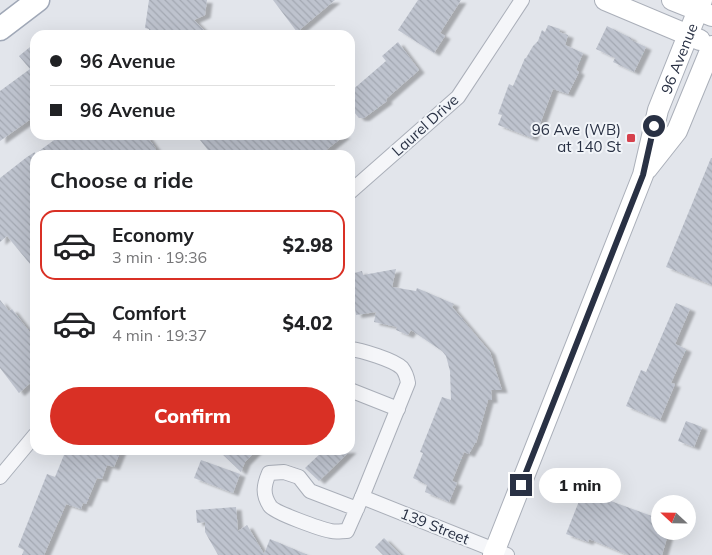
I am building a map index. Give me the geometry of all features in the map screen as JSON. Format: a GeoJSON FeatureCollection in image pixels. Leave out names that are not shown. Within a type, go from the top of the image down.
{"type":"FeatureCollection","features":[{"type":"Feature","properties":{"kind":"main road"},"geometry":{"type":"LineString","coordinates":[[0,29],[38,0]]}},
{"type":"Feature","properties":{"kind":"main road"},"geometry":{"type":"LineString","coordinates":[[605,0],[712,46]]}},
{"type":"Feature","properties":{"kind":"main road"},"geometry":{"type":"LineString","coordinates":[[672,0],[704,9]]}},
{"type":"Feature","properties":{"kind":"main road","name":"96 Avenue"},"geometry":{"type":"LineString","coordinates":[[498,553],[643,175],[658,110],[687,35],[704,9]]}},
{"type":"Feature","properties":{"kind":"main road","name":"96 Avenue"},"geometry":{"type":"LineString","coordinates":[[643,175],[677,131],[712,46]]}},
{"type":"Feature","properties":{"kind":"street","name":"Laurel Drive"},"geometry":{"type":"LineString","coordinates":[[355,188],[458,97],[522,0]]}},
{"type":"Feature","properties":{"kind":"street","name":"139 Street"},"geometry":{"type":"LineString","coordinates":[[355,350],[364,351],[400,366],[406,374],[408,383],[398,409],[359,503],[347,531],[333,532],[302,522],[271,508],[265,496],[264,486],[269,473],[284,472],[300,477],[310,492],[359,503],[498,553]]}},
{"type":"Feature","properties":{"kind":"street"},"geometry":{"type":"LineString","coordinates":[[355,392],[398,409]]}},
{"type":"Feature","properties":{"kind":"street"},"geometry":{"type":"LineString","coordinates":[[0,477],[30,441]]}},
{"type":"Feature","properties":{"kind":"building"},"geometry":{"type":"Polygon","coordinates":[[[149,0],[207,0],[205,15],[194,20],[204,30],[149,30],[145,28],[149,0]]]}},
{"type":"Feature","properties":{"kind":"building"},"geometry":{"type":"Polygon","coordinates":[[[273,0],[335,0],[299,30],[296,30],[273,0]]]}},
{"type":"Feature","properties":{"kind":"building"},"geometry":{"type":"Polygon","coordinates":[[[418,0],[461,0],[440,33],[445,36],[434,53],[398,30],[418,0]]]}},
{"type":"Feature","properties":{"kind":"building"},"geometry":{"type":"Polygon","coordinates":[[[548,25],[560,29],[559,32],[568,35],[565,45],[583,53],[576,70],[579,72],[568,94],[553,89],[537,132],[535,131],[532,138],[498,125],[502,115],[498,114],[509,84],[513,86],[525,58],[538,41],[542,30],[545,32],[548,25]]]}},
{"type":"Feature","properties":{"kind":"building"},"geometry":{"type":"Polygon","coordinates":[[[607,26],[646,47],[634,72],[613,62],[615,58],[596,49],[607,26]]]}},
{"type":"Feature","properties":{"kind":"building"},"geometry":{"type":"Polygon","coordinates":[[[398,42],[419,70],[386,99],[387,101],[364,118],[359,118],[355,113],[355,88],[386,61],[382,56],[398,42]]]}},
{"type":"Feature","properties":{"kind":"building"},"geometry":{"type":"Polygon","coordinates":[[[30,47],[30,69],[19,56],[30,47]]]}},
{"type":"Feature","properties":{"kind":"building"},"geometry":{"type":"Polygon","coordinates":[[[30,69],[30,120],[0,141],[0,91],[30,69]]]}},
{"type":"Feature","properties":{"kind":"building"},"geometry":{"type":"Polygon","coordinates":[[[54,140],[150,140],[156,149],[155,150],[40,150],[54,140]]]}},
{"type":"Feature","properties":{"kind":"building"},"geometry":{"type":"Polygon","coordinates":[[[200,140],[339,140],[326,150],[208,150],[200,140]]]}},
{"type":"Feature","properties":{"kind":"building"},"geometry":{"type":"Polygon","coordinates":[[[30,155],[30,264],[7,236],[0,242],[0,178],[30,155]]]}},
{"type":"Feature","properties":{"kind":"building"},"geometry":{"type":"Polygon","coordinates":[[[712,158],[712,285],[666,267],[712,158]]]}},
{"type":"Feature","properties":{"kind":"building"},"geometry":{"type":"Polygon","coordinates":[[[396,269],[392,287],[416,291],[417,288],[454,304],[452,307],[490,352],[502,390],[491,390],[492,400],[488,400],[476,443],[469,454],[464,452],[452,481],[457,483],[449,502],[425,492],[427,485],[413,478],[423,453],[420,452],[442,397],[451,400],[450,371],[446,356],[442,351],[411,330],[408,335],[396,330],[397,327],[374,322],[376,312],[356,315],[355,273],[362,271],[363,275],[396,269]]]}},
{"type":"Feature","properties":{"kind":"building"},"geometry":{"type":"Polygon","coordinates":[[[0,300],[9,311],[12,309],[30,332],[30,383],[19,393],[0,368],[0,300]]]}},
{"type":"Feature","properties":{"kind":"building"},"geometry":{"type":"Polygon","coordinates":[[[676,303],[690,309],[675,344],[686,349],[671,383],[675,384],[660,420],[626,406],[641,370],[646,372],[676,303]]]}},
{"type":"Feature","properties":{"kind":"building"},"geometry":{"type":"Polygon","coordinates":[[[686,421],[702,427],[694,447],[678,441],[686,421]]]}},
{"type":"Feature","properties":{"kind":"building"},"geometry":{"type":"Polygon","coordinates":[[[64,455],[119,455],[114,467],[107,465],[102,479],[97,478],[86,504],[83,503],[81,509],[66,504],[44,555],[22,555],[24,550],[18,547],[47,474],[55,477],[64,455]]]}},
{"type":"Feature","properties":{"kind":"building"},"geometry":{"type":"Polygon","coordinates":[[[223,455],[252,455],[245,462],[241,472],[223,455]]]}},
{"type":"Feature","properties":{"kind":"building"},"geometry":{"type":"Polygon","coordinates":[[[319,455],[346,455],[319,481],[305,468],[319,455]]]}},
{"type":"Feature","properties":{"kind":"building"},"geometry":{"type":"Polygon","coordinates":[[[201,460],[240,474],[233,493],[194,478],[201,460]]]}},
{"type":"Feature","properties":{"kind":"building"},"geometry":{"type":"Polygon","coordinates":[[[585,486],[607,494],[605,499],[651,516],[651,540],[666,540],[662,555],[628,555],[589,539],[588,542],[566,534],[585,486]]]}},
{"type":"Feature","properties":{"kind":"building"},"geometry":{"type":"Polygon","coordinates":[[[236,507],[238,531],[247,525],[264,554],[270,539],[308,555],[218,555],[205,532],[205,522],[197,523],[196,510],[236,507]]]}},
{"type":"Feature","properties":{"kind":"building"},"geometry":{"type":"Polygon","coordinates":[[[384,538],[401,555],[383,555],[375,547],[384,538]]]}},
{"type":"Feature","properties":{"kind":"place","name":"96 Ave (WB) at 140 St"},"geometry":{"type":"Point","coordinates":[631,138]}},
{"type":"Feature","properties":{"kind":"route"},"geometry":{"type":"LineString","coordinates":[[521,485],[643,175],[654,126]]}}]}
